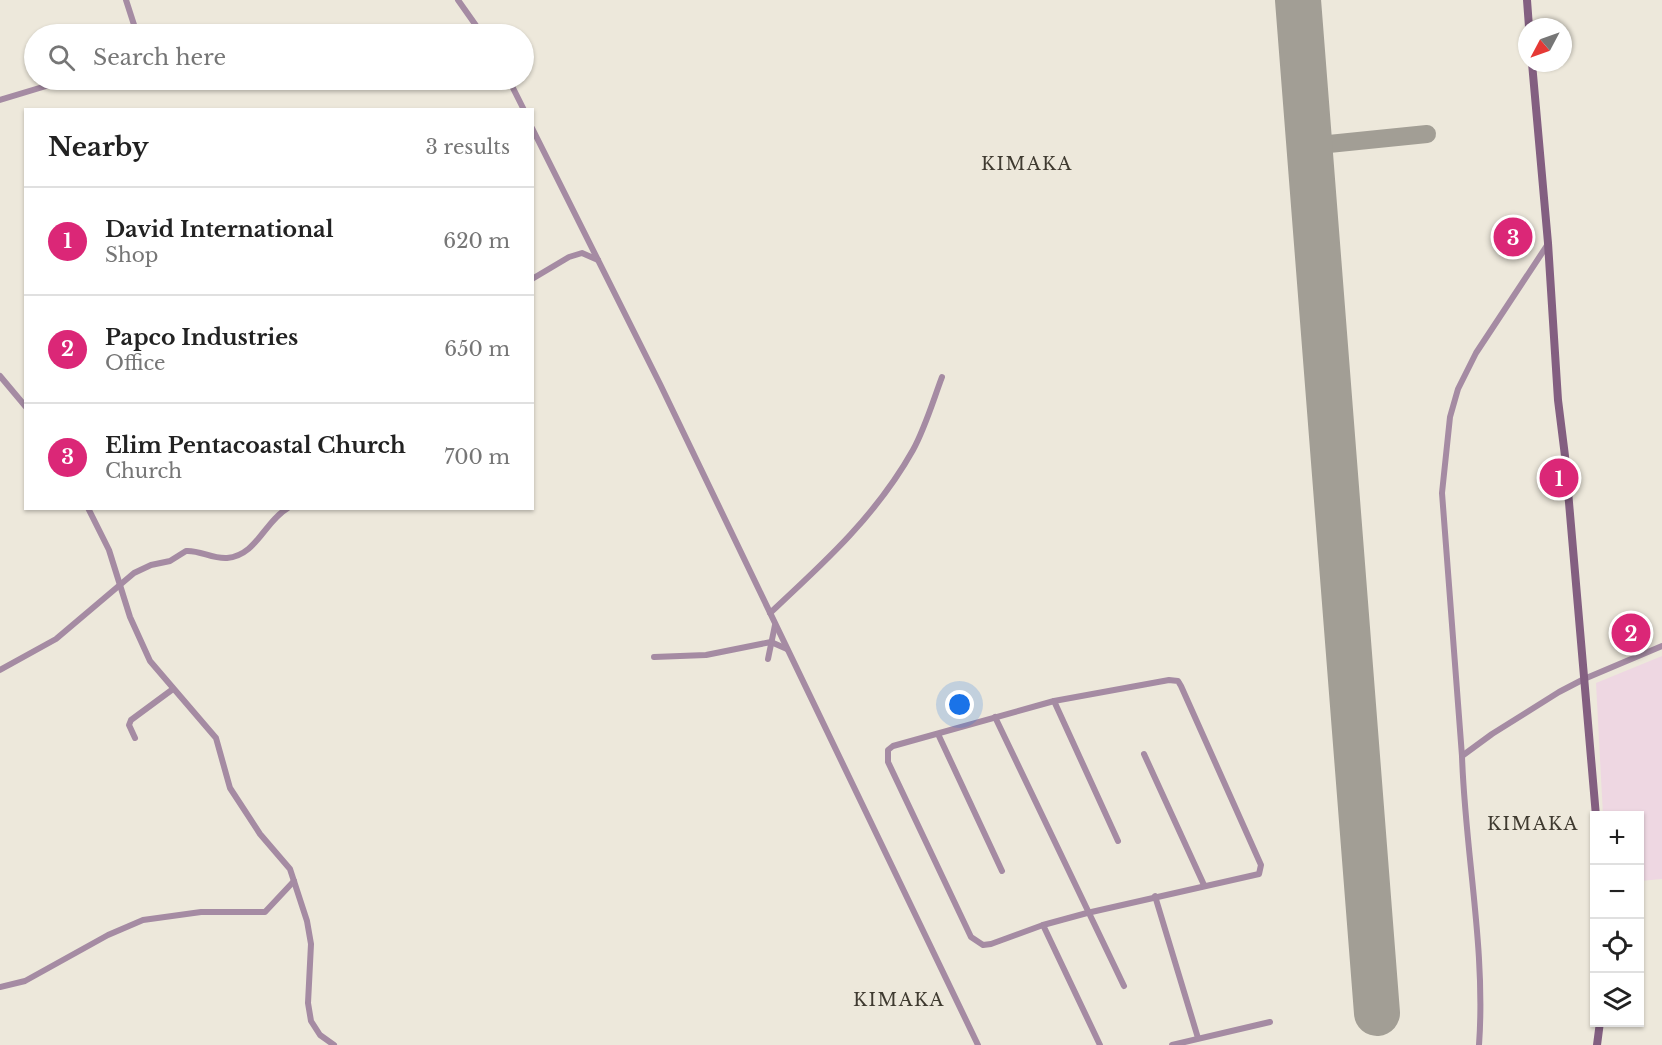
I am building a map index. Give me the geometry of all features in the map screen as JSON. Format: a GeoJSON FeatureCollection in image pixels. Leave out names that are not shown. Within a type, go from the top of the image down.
{"type":"FeatureCollection","features":[{"type":"Feature","properties":{"kind":"main road"},"geometry":{"type":"LineString","coordinates":[[1527,0],[1528,18]]}},
{"type":"Feature","properties":{"kind":"main road"},"geometry":{"type":"LineString","coordinates":[[1533,72],[1548,243],[1558,400],[1565,456],[1596,811]]}},
{"type":"Feature","properties":{"kind":"main road"},"geometry":{"type":"LineString","coordinates":[[1597,1045],[1599,1027]]}},
{"type":"Feature","properties":{"kind":"street"},"geometry":{"type":"LineString","coordinates":[[126,0],[134,24]]}},
{"type":"Feature","properties":{"kind":"street"},"geometry":{"type":"LineString","coordinates":[[458,0],[475,24]]}},
{"type":"Feature","properties":{"kind":"street"},"geometry":{"type":"LineString","coordinates":[[0,100],[33,90]]}},
{"type":"Feature","properties":{"kind":"street"},"geometry":{"type":"LineString","coordinates":[[514,90],[523,108]]}},
{"type":"Feature","properties":{"kind":"street"},"geometry":{"type":"LineString","coordinates":[[534,132],[770,613],[978,1045]]}},
{"type":"Feature","properties":{"kind":"street"},"geometry":{"type":"LineString","coordinates":[[1479,1045],[1479,968],[1466,827],[1442,493],[1450,417],[1458,389],[1476,353],[1548,243]]}},
{"type":"Feature","properties":{"kind":"street"},"geometry":{"type":"LineString","coordinates":[[534,278],[568,257],[582,253],[598,260]]}},
{"type":"Feature","properties":{"kind":"street"},"geometry":{"type":"LineString","coordinates":[[0,376],[24,405]]}},
{"type":"Feature","properties":{"kind":"street"},"geometry":{"type":"LineString","coordinates":[[770,613],[851,537],[873,512],[914,448],[942,377]]}},
{"type":"Feature","properties":{"kind":"street"},"geometry":{"type":"LineString","coordinates":[[89,510],[109,550],[130,616],[150,661],[216,738],[230,788],[260,834],[290,869],[307,921],[311,944],[308,1003],[312,1021],[320,1035],[334,1045]]}},
{"type":"Feature","properties":{"kind":"street"},"geometry":{"type":"LineString","coordinates":[[0,670],[56,639],[134,573],[151,565],[170,561],[186,550],[214,557],[238,555],[254,544],[276,516],[285,510]]}},
{"type":"Feature","properties":{"kind":"street"},"geometry":{"type":"LineString","coordinates":[[768,659],[775,624]]}},
{"type":"Feature","properties":{"kind":"street"},"geometry":{"type":"LineString","coordinates":[[654,657],[706,655],[771,642],[787,649]]}},
{"type":"Feature","properties":{"kind":"street"},"geometry":{"type":"LineString","coordinates":[[1462,756],[1500,729],[1584,679],[1662,646]]}},
{"type":"Feature","properties":{"kind":"street"},"geometry":{"type":"LineString","coordinates":[[1169,680],[1178,681],[1261,865],[1259,874],[1254,877],[1204,885],[1087,913],[983,945],[971,937],[888,762],[888,750],[893,746],[995,717],[1054,701],[1169,680]]}},
{"type":"Feature","properties":{"kind":"street"},"geometry":{"type":"LineString","coordinates":[[135,738],[129,725],[131,720],[173,689]]}},
{"type":"Feature","properties":{"kind":"street"},"geometry":{"type":"LineString","coordinates":[[1054,701],[1118,841]]}},
{"type":"Feature","properties":{"kind":"street"},"geometry":{"type":"LineString","coordinates":[[995,717],[1124,986]]}},
{"type":"Feature","properties":{"kind":"street"},"geometry":{"type":"LineString","coordinates":[[938,734],[1002,871]]}},
{"type":"Feature","properties":{"kind":"street"},"geometry":{"type":"LineString","coordinates":[[1144,754],[1204,885]]}},
{"type":"Feature","properties":{"kind":"street"},"geometry":{"type":"LineString","coordinates":[[0,987],[25,981],[108,935],[143,920],[201,912],[265,912],[294,881]]}},
{"type":"Feature","properties":{"kind":"street"},"geometry":{"type":"LineString","coordinates":[[1155,896],[1198,1038]]}},
{"type":"Feature","properties":{"kind":"street"},"geometry":{"type":"LineString","coordinates":[[1043,925],[1100,1045]]}},
{"type":"Feature","properties":{"kind":"street"},"geometry":{"type":"LineString","coordinates":[[1172,1045],[1270,1022]]}},
{"type":"Feature","properties":{"kind":"shaded area"},"geometry":{"type":"Polygon","coordinates":[[[1662,656],[1662,879],[1644,881],[1644,811],[1603,811],[1596,683],[1662,656]]]}},
{"type":"Feature","properties":{"kind":"taxiway"},"geometry":{"type":"LineString","coordinates":[[1309,146],[1427,134]]}},
{"type":"Feature","properties":{"kind":"runway"},"geometry":{"type":"LineString","coordinates":[[1298,0],[1377,1013]]}},
{"type":"Feature","properties":{"kind":"place","name":"Elim Pentacoastal Church"},"geometry":{"type":"Point","coordinates":[1513,237]}},
{"type":"Feature","properties":{"kind":"place","name":"David International"},"geometry":{"type":"Point","coordinates":[1559,478]}},
{"type":"Feature","properties":{"kind":"place","name":"Papco Industries"},"geometry":{"type":"Point","coordinates":[1631,633]}},
{"type":"Feature","properties":{"kind":"district","name":"KIMAKA"},"geometry":{"type":"Point","coordinates":[1027,164]}},
{"type":"Feature","properties":{"kind":"district","name":"KIMAKA"},"geometry":{"type":"Point","coordinates":[1533,824]}},
{"type":"Feature","properties":{"kind":"district","name":"KIMAKA"},"geometry":{"type":"Point","coordinates":[899,1000]}}]}
